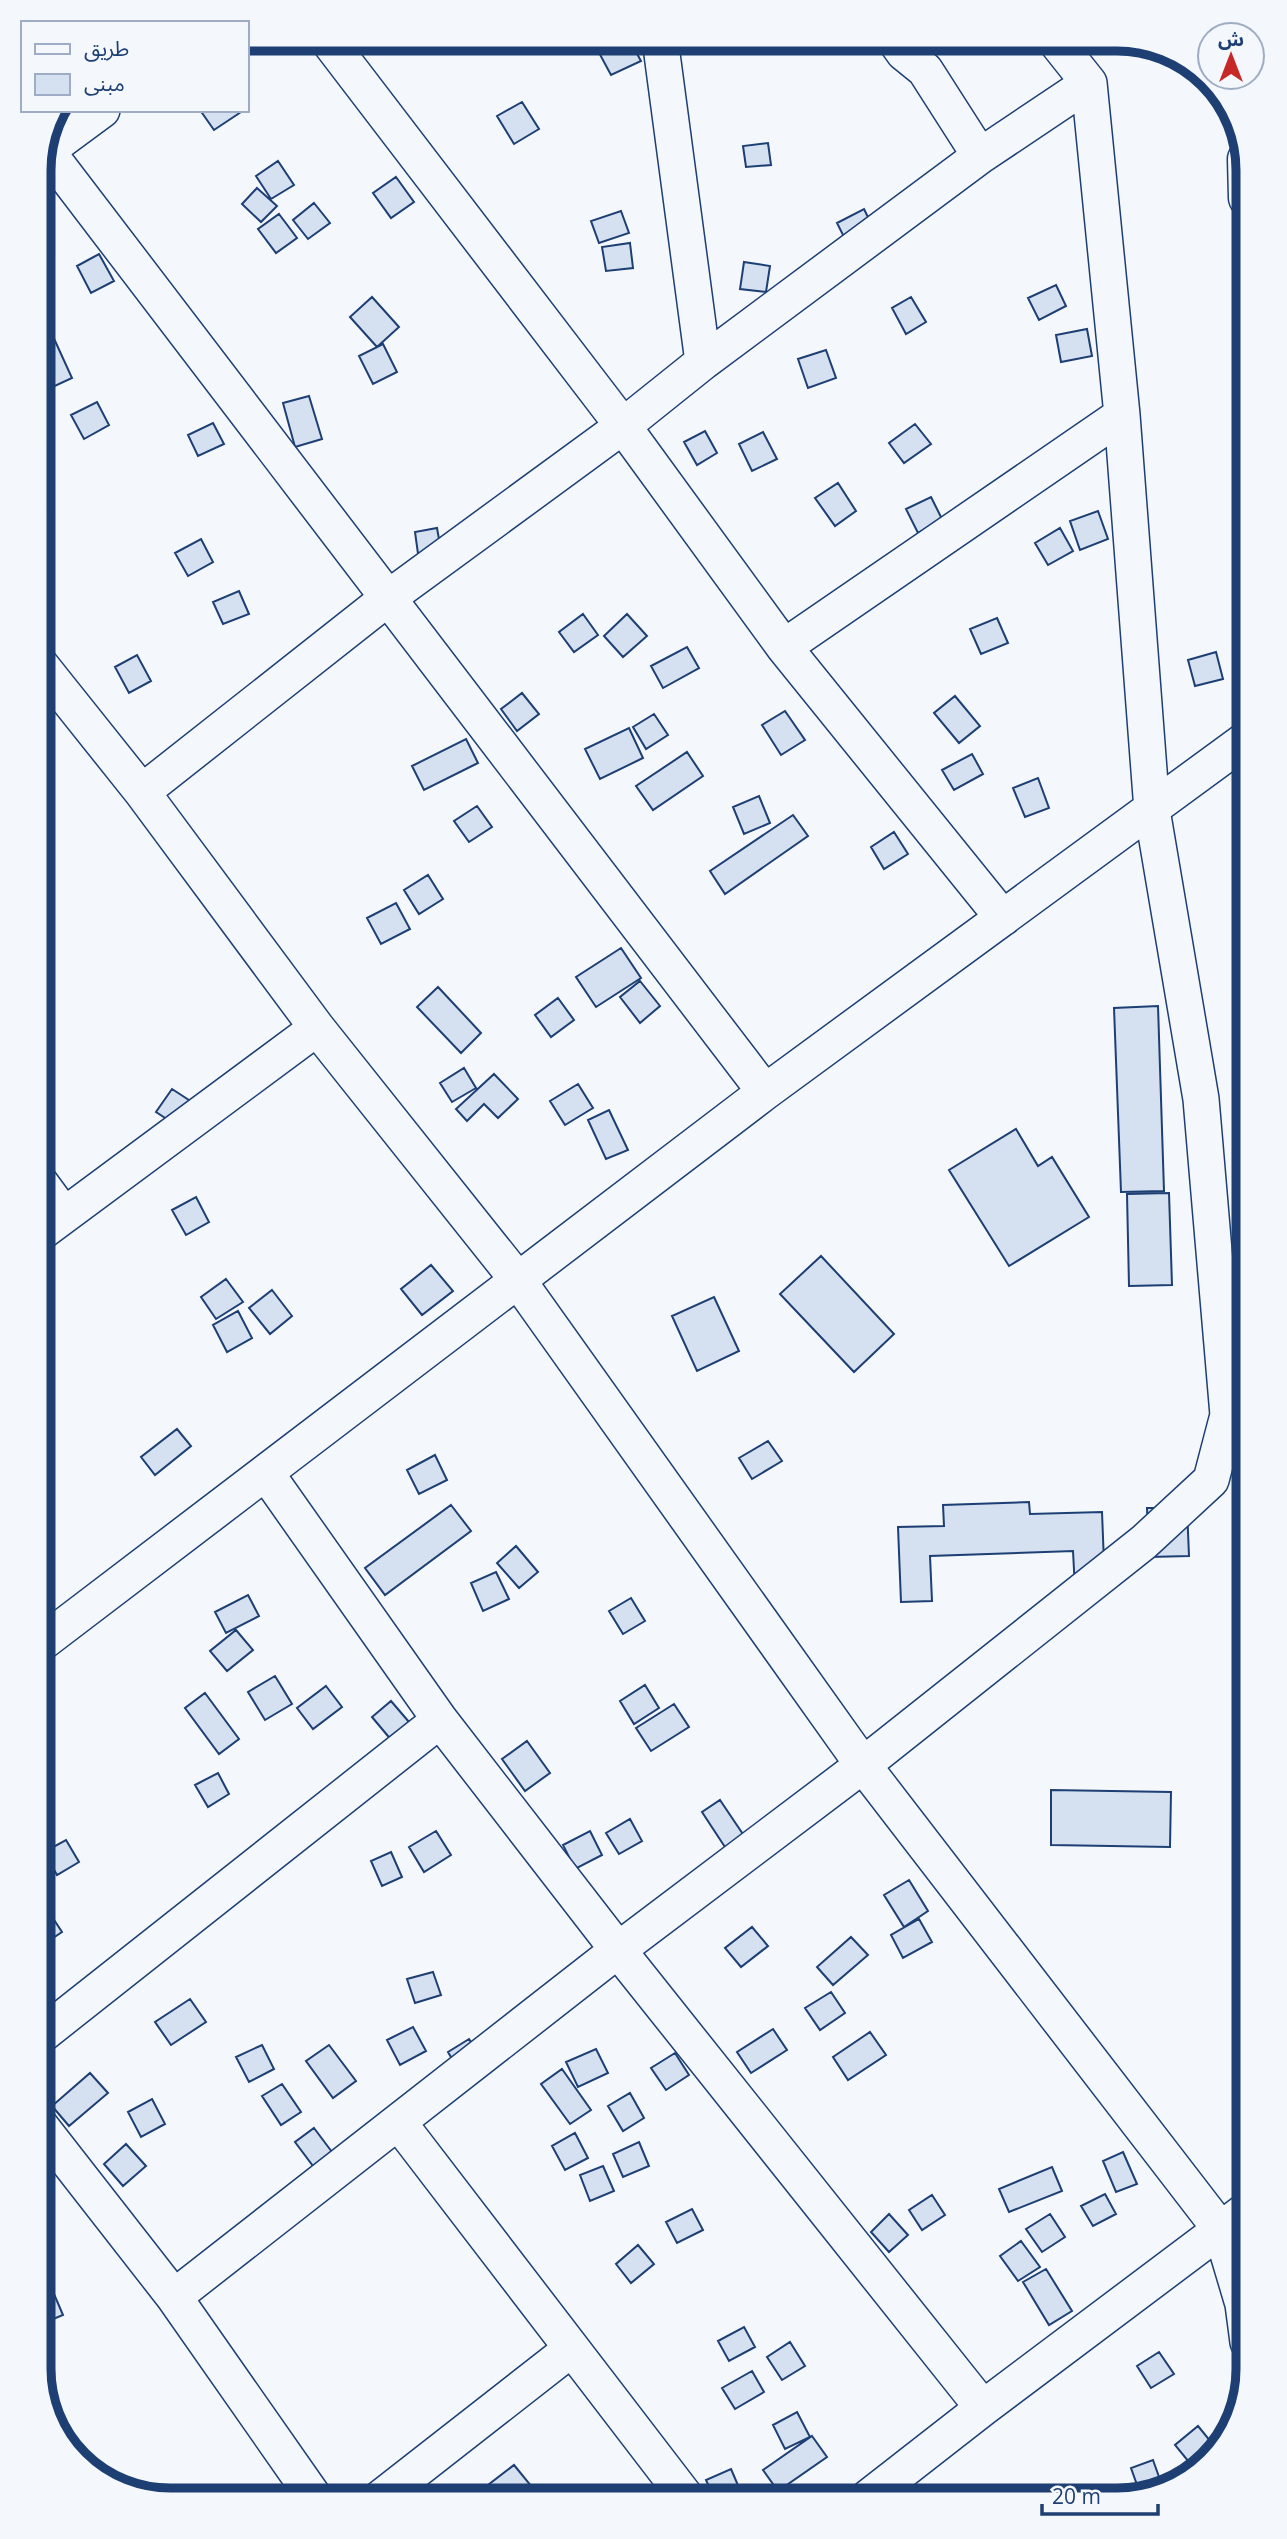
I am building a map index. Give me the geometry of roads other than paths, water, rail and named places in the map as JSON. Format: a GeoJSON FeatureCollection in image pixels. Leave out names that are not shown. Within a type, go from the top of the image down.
{"type":"FeatureCollection","features":[{"type":"Feature","properties":{"kind":"street"},"geometry":{"type":"LineString","coordinates":[[337,51],[623,426],[784,647],[1003,918]]}},
{"type":"Feature","properties":{"kind":"street"},"geometry":{"type":"LineString","coordinates":[[662,51],[703,362]]}},
{"type":"Feature","properties":{"kind":"street"},"geometry":{"type":"LineString","coordinates":[[903,51],[925,70],[980,156]]}},
{"type":"Feature","properties":{"kind":"street"},"geometry":{"type":"LineString","coordinates":[[174,2297],[618,1950],[863,1765],[1144,1542],[1211,1480],[1228,1415],[1201,1099],[1152,810],[1122,415],[1089,83],[1064,51]]}},
{"type":"Feature","properties":{"kind":"street"},"geometry":{"type":"LineString","coordinates":[[142,792],[388,597],[623,426],[703,362],[980,156],[1089,83]]}},
{"type":"Feature","properties":{"kind":"street"},"geometry":{"type":"LineString","coordinates":[[54,146],[99,112]]}},
{"type":"Feature","properties":{"kind":"street"},"geometry":{"type":"LineString","coordinates":[[51,162],[388,597],[765,1092]]}},
{"type":"Feature","properties":{"kind":"street"},"geometry":{"type":"LineString","coordinates":[[784,647],[1122,415]]}},
{"type":"Feature","properties":{"kind":"street"},"geometry":{"type":"LineString","coordinates":[[51,678],[142,792],[317,1028],[517,1279],[863,1765],[1221,2230],[1236,2280]]}},
{"type":"Feature","properties":{"kind":"street"},"geometry":{"type":"LineString","coordinates":[[51,1635],[765,1092],[1236,747]]}},
{"type":"Feature","properties":{"kind":"street"},"geometry":{"type":"LineString","coordinates":[[51,1224],[317,1028]]}},
{"type":"Feature","properties":{"kind":"street"},"geometry":{"type":"LineString","coordinates":[[265,1473],[440,1720],[618,1950],[983,2408]]}},
{"type":"Feature","properties":{"kind":"street"},"geometry":{"type":"LineString","coordinates":[[51,2027],[440,1720]]}},
{"type":"Feature","properties":{"kind":"street"},"geometry":{"type":"LineString","coordinates":[[399,2123],[570,2350],[679,2488]]}},
{"type":"Feature","properties":{"kind":"street"},"geometry":{"type":"LineString","coordinates":[[51,2141],[174,2297],[308,2488]]}},
{"type":"Feature","properties":{"kind":"street"},"geometry":{"type":"LineString","coordinates":[[880,2488],[1236,2218]]}},
{"type":"Feature","properties":{"kind":"street"},"geometry":{"type":"LineString","coordinates":[[393,2488],[570,2350]]}}]}
